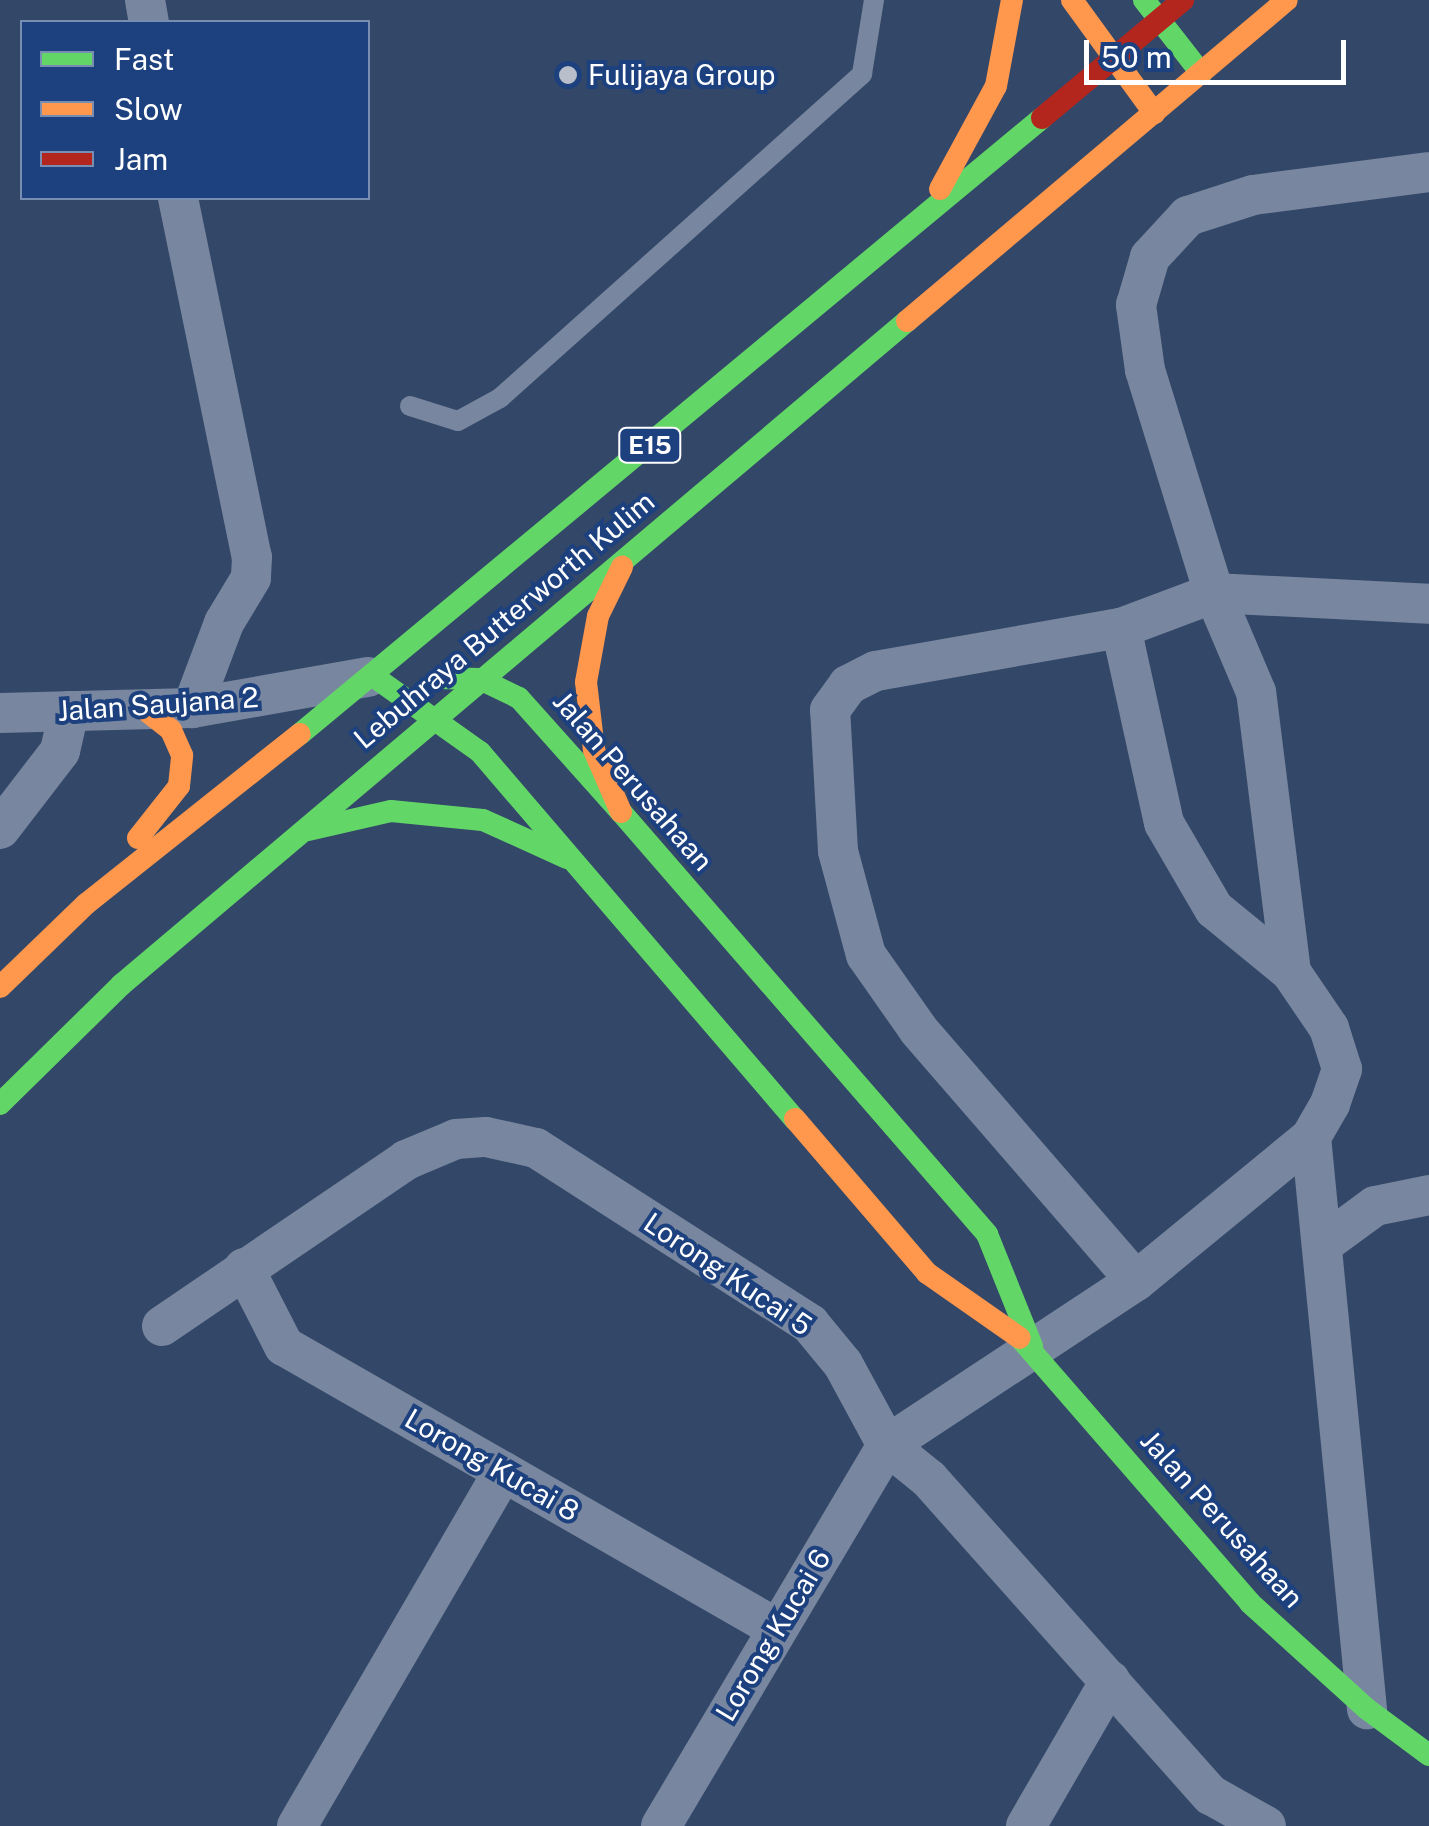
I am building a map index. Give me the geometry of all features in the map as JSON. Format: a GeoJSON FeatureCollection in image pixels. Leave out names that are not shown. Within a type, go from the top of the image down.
{"type":"FeatureCollection","features":[{"type":"Feature","properties":{"kind":"main road"},"geometry":{"type":"LineString","coordinates":[[927,214],[996,86],[1012,0]]}},
{"type":"Feature","properties":{"kind":"main road"},"geometry":{"type":"LineString","coordinates":[[1072,0],[1154,113]]}},
{"type":"Feature","properties":{"kind":"main road"},"geometry":{"type":"LineString","coordinates":[[1144,0],[1201,73]]}},
{"type":"Feature","properties":{"kind":"main road","name":"Lebuhraya Butterworth Kulim"},"geometry":{"type":"LineString","coordinates":[[0,988],[86,904],[373,676],[1184,0]]}},
{"type":"Feature","properties":{"kind":"main road","name":"Lebuhraya Butterworth Kulim"},"geometry":{"type":"LineString","coordinates":[[0,1104],[121,985],[434,716],[1287,0]]}},
{"type":"Feature","properties":{"kind":"main road"},"geometry":{"type":"LineString","coordinates":[[621,812],[594,750],[586,682],[598,616],[627,555]]}},
{"type":"Feature","properties":{"kind":"main road","name":"Jalan Perusahaan"},"geometry":{"type":"LineString","coordinates":[[373,676],[480,679],[519,698],[987,1234],[1032,1346]]}},
{"type":"Feature","properties":{"kind":"main road","name":"Jalan Perusahaan"},"geometry":{"type":"LineString","coordinates":[[373,676],[480,752],[926,1273],[1032,1346],[1250,1603],[1367,1710],[1429,1755]]}},
{"type":"Feature","properties":{"kind":"main road"},"geometry":{"type":"LineString","coordinates":[[86,904],[179,786],[182,756],[172,730],[144,709]]}},
{"type":"Feature","properties":{"kind":"main road"},"geometry":{"type":"LineString","coordinates":[[301,832],[391,811],[483,820],[567,858]]}},
{"type":"Feature","properties":{"kind":"street"},"geometry":{"type":"LineString","coordinates":[[1291,972],[1256,692],[1214,593],[1145,370],[1136,304],[1150,257],[1188,216],[1253,195],[1429,172]]}},
{"type":"Feature","properties":{"kind":"street"},"geometry":{"type":"LineString","coordinates":[[178,200],[252,556],[251,578],[224,623],[192,708]]}},
{"type":"Feature","properties":{"kind":"street"},"geometry":{"type":"LineString","coordinates":[[1136,1282],[918,1029],[866,955],[838,851],[830,710],[848,685],[876,671],[1120,628],[1214,593],[1429,604]]}},
{"type":"Feature","properties":{"kind":"street"},"geometry":{"type":"LineString","coordinates":[[887,1445],[1032,1346],[1136,1282],[1311,1137],[1342,1069],[1329,1028],[1291,972],[1214,909],[1164,823],[1120,628]]}},
{"type":"Feature","properties":{"kind":"street","name":"Jalan Saujana 2"},"geometry":{"type":"LineString","coordinates":[[0,713],[192,708],[373,676]]}},
{"type":"Feature","properties":{"kind":"street"},"geometry":{"type":"LineString","coordinates":[[0,829],[60,751],[69,711]]}},
{"type":"Feature","properties":{"kind":"street","name":"Lorong Kucai 5"},"geometry":{"type":"LineString","coordinates":[[162,1326],[406,1160],[456,1139],[486,1137],[536,1148],[810,1324],[843,1364],[887,1445],[930,1479],[1210,1794],[1266,1826]]}},
{"type":"Feature","properties":{"kind":"street"},"geometry":{"type":"LineString","coordinates":[[1311,1137],[1326,1242],[1367,1710]]}},
{"type":"Feature","properties":{"kind":"street"},"geometry":{"type":"LineString","coordinates":[[1326,1242],[1376,1206],[1429,1195]]}},
{"type":"Feature","properties":{"kind":"street","name":"Lorong Kucai 8"},"geometry":{"type":"LineString","coordinates":[[244,1268],[284,1346],[776,1628]]}},
{"type":"Feature","properties":{"kind":"street","name":"Lorong Kucai 6"},"geometry":{"type":"LineString","coordinates":[[662,1826],[887,1445]]}},
{"type":"Feature","properties":{"kind":"street"},"geometry":{"type":"LineString","coordinates":[[298,1826],[504,1472]]}},
{"type":"Feature","properties":{"kind":"street"},"geometry":{"type":"LineString","coordinates":[[1026,1826],[1110,1682]]}},
{"type":"Feature","properties":{"kind":"lane"},"geometry":{"type":"LineString","coordinates":[[410,406],[458,421],[500,398],[862,74],[874,0]]}},
{"type":"Feature","properties":{"kind":"traffic: fast"},"geometry":{"type":"LineString","coordinates":[[1144,0],[1201,73]]}},
{"type":"Feature","properties":{"kind":"traffic: fast"},"geometry":{"type":"LineString","coordinates":[[300,734],[1042,118]]}},
{"type":"Feature","properties":{"kind":"traffic: fast"},"geometry":{"type":"LineString","coordinates":[[0,1104],[121,985],[907,321]]}},
{"type":"Feature","properties":{"kind":"traffic: fast"},"geometry":{"type":"LineString","coordinates":[[373,676],[480,752],[795,1119]]}},
{"type":"Feature","properties":{"kind":"traffic: fast"},"geometry":{"type":"LineString","coordinates":[[439,678],[480,679],[519,698],[621,812],[987,1234],[1032,1346]]}},
{"type":"Feature","properties":{"kind":"traffic: fast"},"geometry":{"type":"LineString","coordinates":[[308,830],[391,811],[483,820],[567,858]]}},
{"type":"Feature","properties":{"kind":"traffic: fast"},"geometry":{"type":"LineString","coordinates":[[1020,1338],[1250,1603],[1367,1709],[1429,1755]]}},
{"type":"Feature","properties":{"kind":"traffic: slow"},"geometry":{"type":"LineString","coordinates":[[940,189],[996,86],[1012,0]]}},
{"type":"Feature","properties":{"kind":"traffic: slow"},"geometry":{"type":"LineString","coordinates":[[1072,0],[1154,113]]}},
{"type":"Feature","properties":{"kind":"traffic: slow"},"geometry":{"type":"LineString","coordinates":[[907,321],[1287,0]]}},
{"type":"Feature","properties":{"kind":"traffic: slow"},"geometry":{"type":"LineString","coordinates":[[621,812],[594,750],[586,682],[598,616],[622,567]]}},
{"type":"Feature","properties":{"kind":"traffic: slow"},"geometry":{"type":"LineString","coordinates":[[138,838],[179,786],[182,755],[171,730],[144,709]]}},
{"type":"Feature","properties":{"kind":"traffic: slow"},"geometry":{"type":"LineString","coordinates":[[0,987],[86,904],[300,734]]}},
{"type":"Feature","properties":{"kind":"traffic: slow"},"geometry":{"type":"LineString","coordinates":[[795,1119],[927,1273],[1020,1338]]}},
{"type":"Feature","properties":{"kind":"traffic: jam"},"geometry":{"type":"LineString","coordinates":[[1042,118],[1183,0]]}},
{"type":"Feature","properties":{"kind":"place","name":"Fulijaya Group"},"geometry":{"type":"Point","coordinates":[568,75]}}]}
